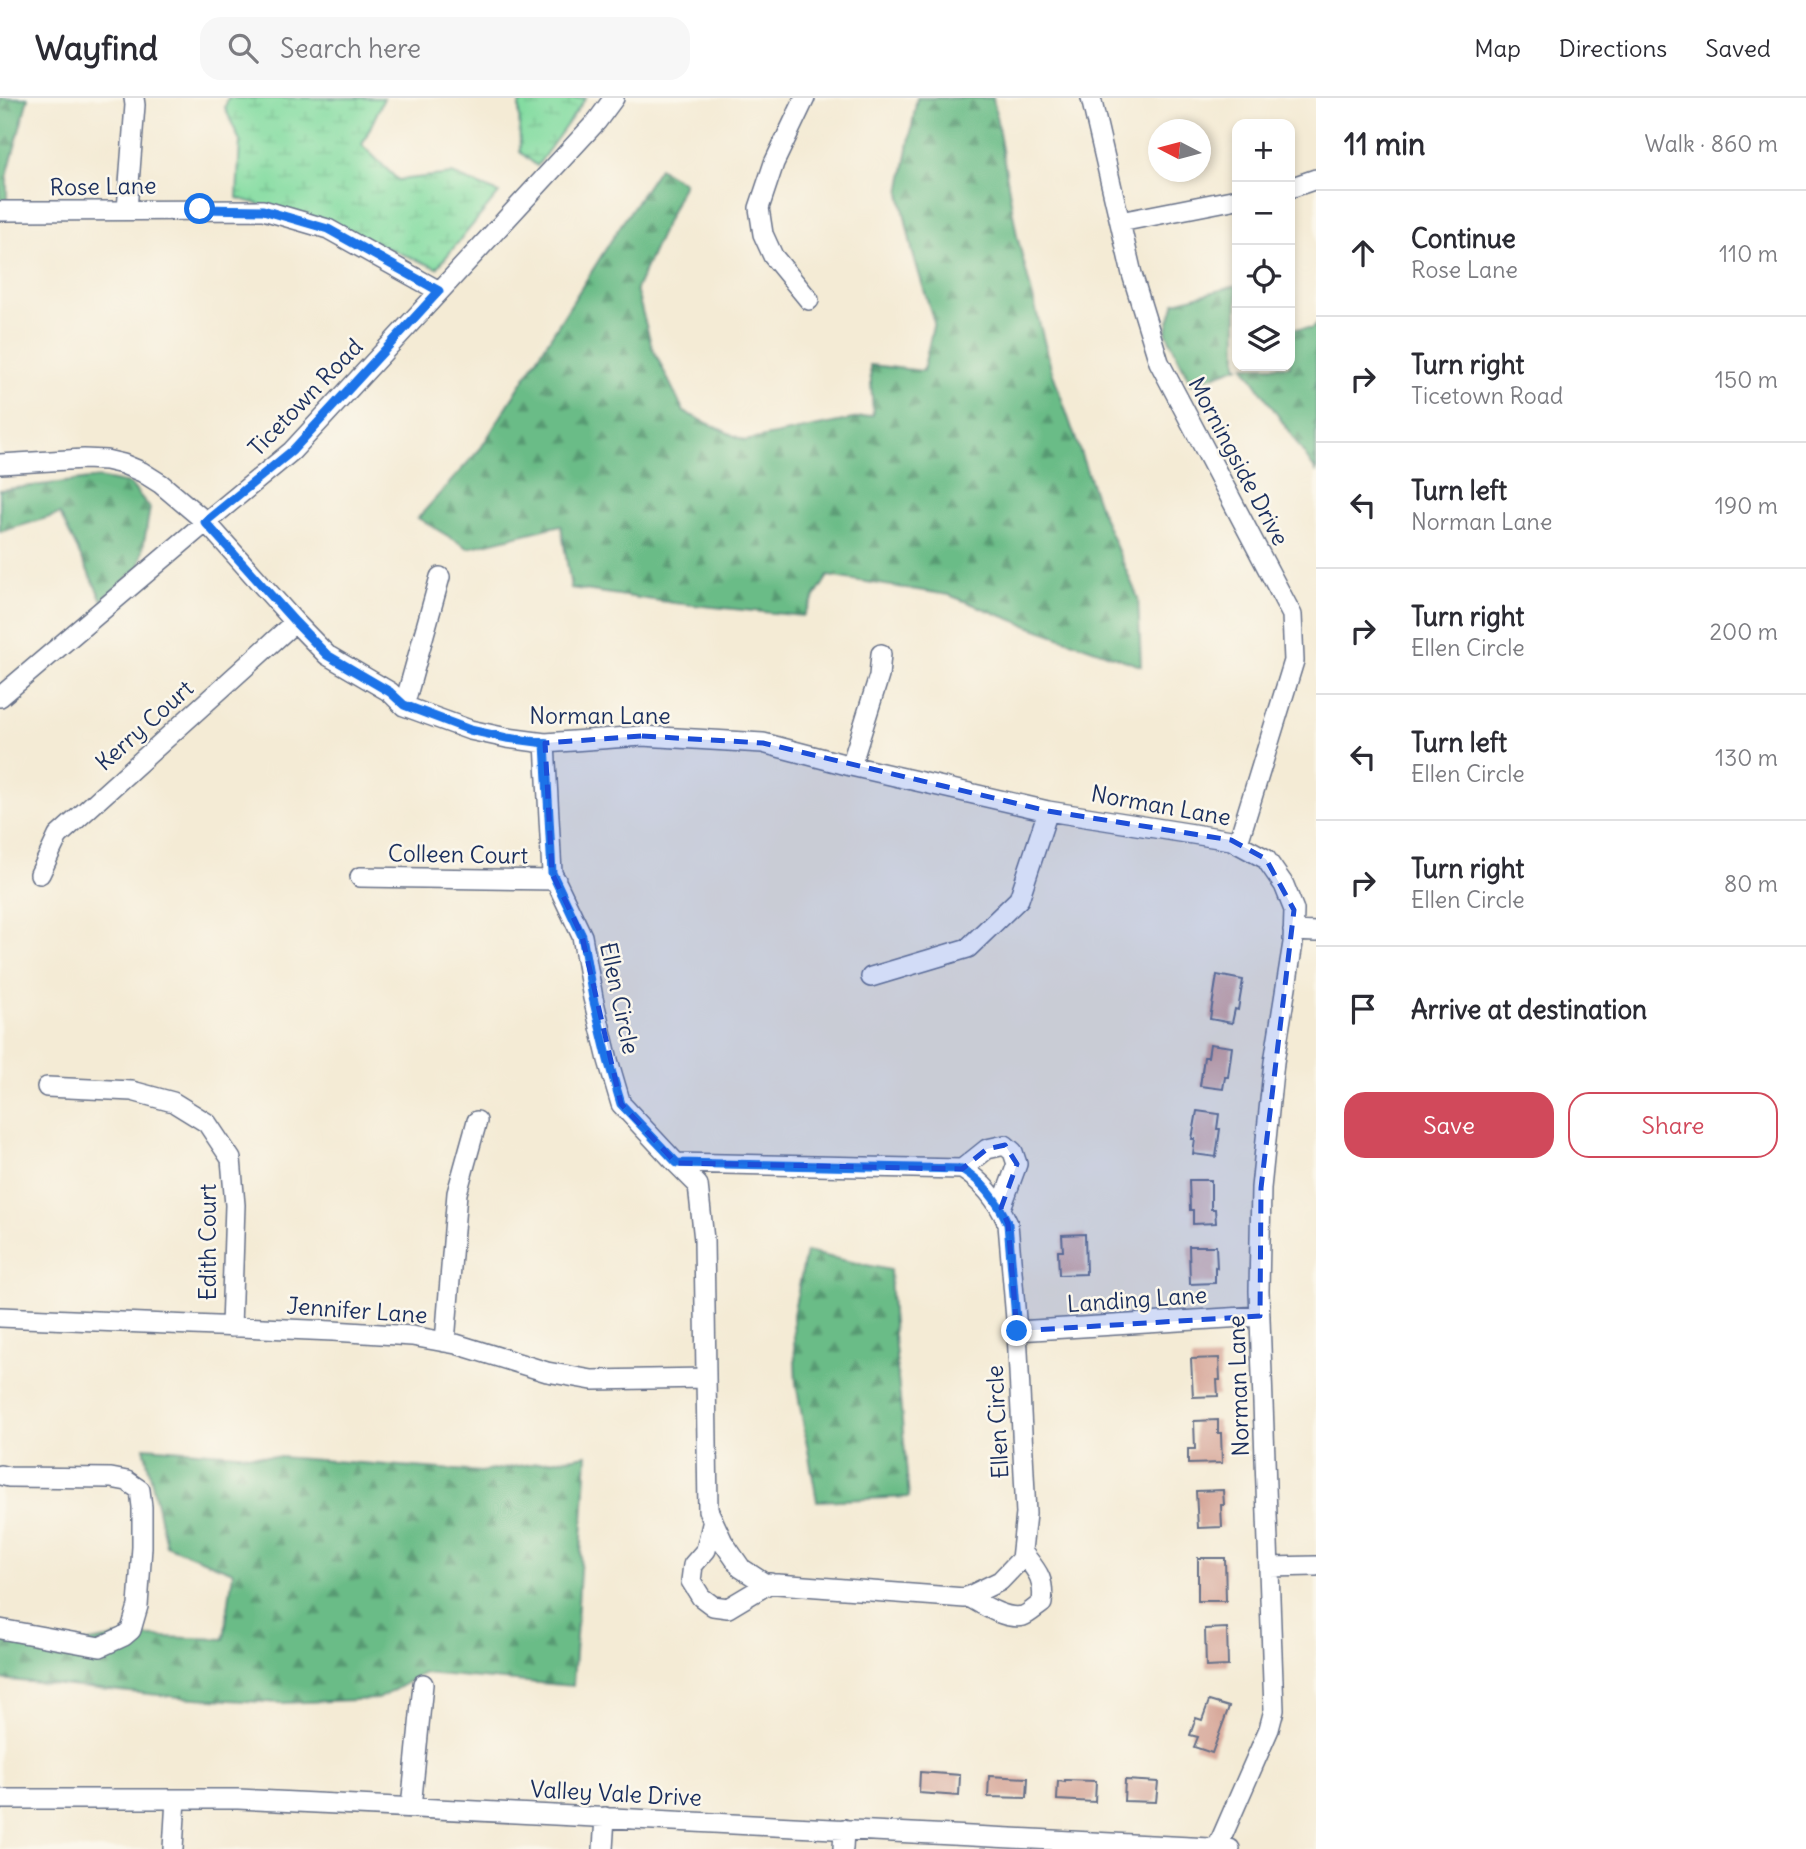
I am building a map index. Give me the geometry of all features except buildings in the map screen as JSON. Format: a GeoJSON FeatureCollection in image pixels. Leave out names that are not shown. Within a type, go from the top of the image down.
{"type":"FeatureCollection","features":[{"type":"Feature","properties":{"kind":"street"},"geometry":{"type":"LineString","coordinates":[[127,210],[134,98]]}},
{"type":"Feature","properties":{"kind":"street","name":"Ticetown Road"},"geometry":{"type":"LineString","coordinates":[[0,697],[292,451],[597,121],[614,98]]}},
{"type":"Feature","properties":{"kind":"street"},"geometry":{"type":"LineString","coordinates":[[805,98],[774,163],[759,208],[763,234],[773,256],[809,300]]}},
{"type":"Feature","properties":{"kind":"street","name":"Morningside Drive"},"geometry":{"type":"LineString","coordinates":[[1091,98],[1132,274],[1159,362],[1293,615],[1294,661],[1238,843]]}},
{"type":"Feature","properties":{"kind":"street"},"geometry":{"type":"LineString","coordinates":[[1295,186],[1316,179]]}},
{"type":"Feature","properties":{"kind":"street"},"geometry":{"type":"LineString","coordinates":[[1120,222],[1232,200]]}},
{"type":"Feature","properties":{"kind":"street","name":"Rose Lane"},"geometry":{"type":"LineString","coordinates":[[0,211],[263,210],[328,229],[439,291]]}},
{"type":"Feature","properties":{"kind":"street","name":"Norman Lane"},"geometry":{"type":"LineString","coordinates":[[0,464],[106,460],[124,464],[161,484],[205,522],[327,655],[390,692],[404,705],[470,730],[545,743],[642,736],[763,743],[1048,811],[1231,840],[1266,859],[1284,885],[1294,910],[1293,943],[1274,1062],[1261,1188],[1260,1316],[1274,1710],[1269,1729],[1217,1848]]}},
{"type":"Feature","properties":{"kind":"street"},"geometry":{"type":"LineString","coordinates":[[404,705],[440,577]]}},
{"type":"Feature","properties":{"kind":"street","name":"Kerry Court"},"geometry":{"type":"LineString","coordinates":[[40,874],[58,836],[295,622]]}},
{"type":"Feature","properties":{"kind":"street"},"geometry":{"type":"LineString","coordinates":[[851,766],[879,676],[881,654]]}},
{"type":"Feature","properties":{"kind":"street","name":"Ellen Circle"},"geometry":{"type":"LineString","coordinates":[[545,743],[552,873],[582,936],[605,1048],[621,1104],[698,1185],[704,1240],[708,1510],[723,1542],[741,1568],[764,1583],[965,1598],[1000,1581],[1021,1559],[1026,1514],[1017,1331],[1008,1224],[1001,1208],[976,1178],[962,1169]]}},
{"type":"Feature","properties":{"kind":"street"},"geometry":{"type":"LineString","coordinates":[[871,977],[968,948],[1019,899],[1048,811]]}},
{"type":"Feature","properties":{"kind":"street","name":"Colleen Court"},"geometry":{"type":"LineString","coordinates":[[360,877],[556,880]]}},
{"type":"Feature","properties":{"kind":"street"},"geometry":{"type":"LineString","coordinates":[[1293,931],[1316,932]]}},
{"type":"Feature","properties":{"kind":"street","name":"Edith Court"},"geometry":{"type":"LineString","coordinates":[[47,1087],[132,1091],[173,1101],[207,1123],[231,1159],[235,1205],[231,1326]]}},
{"type":"Feature","properties":{"kind":"street"},"geometry":{"type":"LineString","coordinates":[[444,1342],[457,1193],[477,1121]]}},
{"type":"Feature","properties":{"kind":"street"},"geometry":{"type":"LineString","coordinates":[[677,1163],[962,1169],[986,1149],[1005,1145],[1013,1152],[1017,1164],[1001,1208]]}},
{"type":"Feature","properties":{"kind":"street","name":"Landing Lane"},"geometry":{"type":"LineString","coordinates":[[1017,1331],[1260,1316]]}},
{"type":"Feature","properties":{"kind":"street","name":"Jennifer Lane"},"geometry":{"type":"LineString","coordinates":[[0,1317],[412,1336],[456,1344],[547,1372],[592,1380],[706,1378]]}},
{"type":"Feature","properties":{"kind":"street"},"geometry":{"type":"LineString","coordinates":[[0,1475],[92,1477],[127,1481],[140,1490],[142,1507],[138,1606],[131,1630],[100,1647],[0,1629]]}},
{"type":"Feature","properties":{"kind":"street","name":"Ellen Circle"},"geometry":{"type":"LineString","coordinates":[[713,1520],[706,1550],[693,1565],[691,1581],[701,1597],[713,1606],[728,1608],[770,1583]]}},
{"type":"Feature","properties":{"kind":"street","name":"Ellen Circle"},"geometry":{"type":"LineString","coordinates":[[969,1597],[1012,1616],[1024,1616],[1042,1603],[1044,1586],[1022,1552]]}},
{"type":"Feature","properties":{"kind":"street"},"geometry":{"type":"LineString","coordinates":[[1269,1567],[1316,1566]]}},
{"type":"Feature","properties":{"kind":"street"},"geometry":{"type":"LineString","coordinates":[[411,1808],[423,1684]]}},
{"type":"Feature","properties":{"kind":"street","name":"Valley Vale Drive"},"geometry":{"type":"LineString","coordinates":[[0,1798],[238,1799],[605,1817],[843,1839],[1230,1849]]}},
{"type":"Feature","properties":{"kind":"street"},"geometry":{"type":"LineString","coordinates":[[173,1849],[176,1799]]}},
{"type":"Feature","properties":{"kind":"street"},"geometry":{"type":"LineString","coordinates":[[603,1849],[605,1817]]}},
{"type":"Feature","properties":{"kind":"highlighted area"},"geometry":{"type":"Polygon","coordinates":[[[642,736],[763,743],[1048,811],[1231,840],[1266,859],[1294,910],[1261,1188],[1260,1316],[1017,1331],[1008,1224],[1001,1208],[1017,1164],[1005,1145],[987,1149],[962,1169],[676,1163],[621,1104],[582,936],[552,873],[545,743],[642,736]]]}},
{"type":"Feature","properties":{"kind":"green space"},"geometry":{"type":"Polygon","coordinates":[[[0,98],[28,98],[7,176],[7,202],[0,202],[0,98]]]}},
{"type":"Feature","properties":{"kind":"green space"},"geometry":{"type":"Polygon","coordinates":[[[228,98],[384,98],[362,145],[398,180],[452,174],[499,193],[437,268],[323,222],[237,198],[240,141],[225,108],[228,98]]]}},
{"type":"Feature","properties":{"kind":"green space"},"geometry":{"type":"Polygon","coordinates":[[[522,98],[586,98],[537,166],[520,152],[519,106],[522,98]]]}},
{"type":"Feature","properties":{"kind":"green space"},"geometry":{"type":"Polygon","coordinates":[[[917,98],[993,98],[1017,236],[1051,368],[1100,509],[1138,598],[1141,666],[949,595],[828,576],[803,616],[674,603],[571,588],[561,525],[468,548],[418,518],[481,448],[659,168],[684,183],[636,289],[652,347],[684,412],[745,441],[873,415],[870,365],[923,371],[934,322],[913,254],[900,193],[917,98]]]}},
{"type":"Feature","properties":{"kind":"green space"},"geometry":{"type":"Polygon","coordinates":[[[1232,287],[1232,369],[1191,384],[1166,332],[1175,302],[1232,287]]]}},
{"type":"Feature","properties":{"kind":"green space"},"geometry":{"type":"Polygon","coordinates":[[[1316,324],[1316,471],[1247,371],[1295,371],[1295,328],[1311,329],[1316,324]]]}},
{"type":"Feature","properties":{"kind":"green space"},"geometry":{"type":"Polygon","coordinates":[[[98,478],[130,484],[150,508],[140,566],[102,600],[60,514],[0,532],[0,490],[98,478]]]}},
{"type":"Feature","properties":{"kind":"green space"},"geometry":{"type":"Polygon","coordinates":[[[806,1252],[890,1270],[909,1497],[817,1501],[796,1383],[793,1315],[806,1252]]]}},
{"type":"Feature","properties":{"kind":"green space"},"geometry":{"type":"Polygon","coordinates":[[[144,1447],[481,1472],[587,1455],[573,1686],[424,1673],[378,1699],[281,1703],[179,1697],[0,1679],[0,1629],[78,1644],[124,1636],[224,1639],[233,1572],[166,1545],[144,1447]]]}},
{"type":"Feature","properties":{"kind":"route"},"geometry":{"type":"LineString","coordinates":[[200,209],[263,210],[328,229],[439,291],[292,451],[205,522],[327,655],[390,692],[404,705],[439,720],[470,730],[545,743],[552,873],[582,936],[593,998],[621,1104],[677,1163],[962,1169],[976,1178],[1001,1208],[1008,1224],[1017,1331]]}}]}
